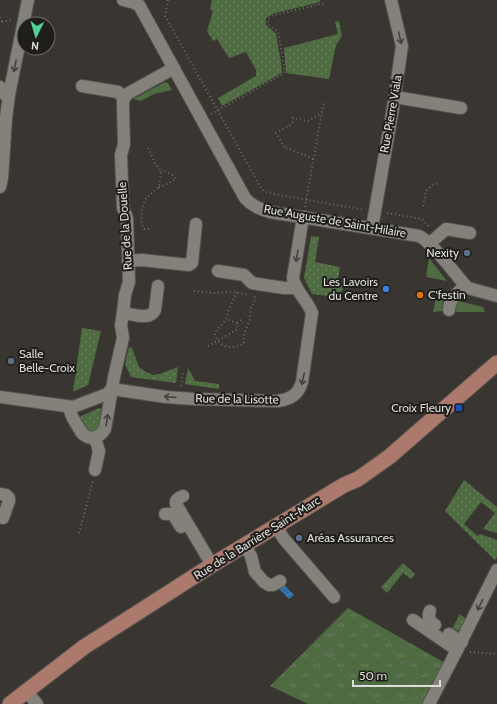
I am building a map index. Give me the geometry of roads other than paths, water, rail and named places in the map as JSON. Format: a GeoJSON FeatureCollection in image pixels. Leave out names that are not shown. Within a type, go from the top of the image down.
{"type":"FeatureCollection","features":[{"type":"Feature","properties":{"kind":"main road","name":"Rue de la Barrière Saint-Marc"},"geometry":{"type":"LineString","coordinates":[[10,704],[84,647],[209,567],[344,485],[358,479],[389,457],[497,364]]}},
{"type":"Feature","properties":{"kind":"street"},"geometry":{"type":"LineString","coordinates":[[0,187],[2,178],[6,118],[5,91],[28,0]]}},
{"type":"Feature","properties":{"kind":"street","name":"Rue Auguste de Saint-Hilaire"},"geometry":{"type":"LineString","coordinates":[[123,0],[141,3],[174,68],[245,198],[256,208],[261,210],[303,214],[422,237],[465,285],[472,290],[497,296]]}},
{"type":"Feature","properties":{"kind":"street","name":"Rue Pierre Viala"},"geometry":{"type":"LineString","coordinates":[[372,228],[395,97],[402,46],[391,0]]}},
{"type":"Feature","properties":{"kind":"street"},"geometry":{"type":"LineString","coordinates":[[82,86],[118,92],[124,98],[127,94],[174,68]]}},
{"type":"Feature","properties":{"kind":"street"},"geometry":{"type":"LineString","coordinates":[[395,97],[461,108]]}},
{"type":"Feature","properties":{"kind":"street","name":"Rue de la Douelle"},"geometry":{"type":"LineString","coordinates":[[95,438],[103,433],[105,429],[123,338],[121,328],[125,295],[129,282],[127,218],[123,208],[121,155],[124,144],[124,98]]}},
{"type":"Feature","properties":{"kind":"street"},"geometry":{"type":"LineString","coordinates":[[218,271],[244,274],[252,283],[284,288],[293,288],[296,286],[293,278],[303,214]]}},
{"type":"Feature","properties":{"kind":"street"},"geometry":{"type":"LineString","coordinates":[[128,261],[142,260],[189,265],[192,263],[196,224]]}},
{"type":"Feature","properties":{"kind":"street"},"geometry":{"type":"LineString","coordinates":[[429,244],[446,230],[470,233]]}},
{"type":"Feature","properties":{"kind":"street"},"geometry":{"type":"LineString","coordinates":[[449,310],[449,305],[452,298],[465,285]]}},
{"type":"Feature","properties":{"kind":"street"},"geometry":{"type":"LineString","coordinates":[[123,313],[146,317],[151,316],[155,310],[158,286]]}},
{"type":"Feature","properties":{"kind":"street","name":"Rue de la Lisotte"},"geometry":{"type":"LineString","coordinates":[[112,389],[166,397],[193,399],[278,401],[286,400],[292,397],[297,393],[302,382],[312,313],[310,307],[296,286]]}},
{"type":"Feature","properties":{"kind":"street"},"geometry":{"type":"LineString","coordinates":[[0,397],[69,407],[76,406],[107,394],[112,389]]}},
{"type":"Feature","properties":{"kind":"street"},"geometry":{"type":"LineString","coordinates":[[69,407],[72,417],[82,434],[95,438],[99,451],[95,470]]}},
{"type":"Feature","properties":{"kind":"street"},"geometry":{"type":"LineString","coordinates":[[0,494],[6,495],[9,498],[3,518]]}},
{"type":"Feature","properties":{"kind":"street"},"geometry":{"type":"LineString","coordinates":[[183,496],[177,499],[176,504],[209,567]]}},
{"type":"Feature","properties":{"kind":"street"},"geometry":{"type":"LineString","coordinates":[[165,514],[173,514],[209,567]]}},
{"type":"Feature","properties":{"kind":"street"},"geometry":{"type":"LineString","coordinates":[[276,526],[284,539],[334,597]]}},
{"type":"Feature","properties":{"kind":"street"},"geometry":{"type":"LineString","coordinates":[[245,546],[251,556],[256,572],[264,582],[269,585],[273,585],[280,581]]}},
{"type":"Feature","properties":{"kind":"street"},"geometry":{"type":"LineString","coordinates":[[429,704],[461,648],[497,570]]}},
{"type":"Feature","properties":{"kind":"street"},"geometry":{"type":"LineString","coordinates":[[430,611],[428,614],[429,619],[435,625]]}},
{"type":"Feature","properties":{"kind":"street"},"geometry":{"type":"LineString","coordinates":[[413,620],[461,648]]}},
{"type":"Feature","properties":{"kind":"street"},"geometry":{"type":"LineString","coordinates":[[449,634],[461,648]]}},
{"type":"Feature","properties":{"kind":"street"},"geometry":{"type":"LineString","coordinates":[[26,691],[37,704]]}},
{"type":"Feature","properties":{"kind":"water"},"geometry":{"type":"Polygon","coordinates":[[[284,585],[294,595],[289,599],[279,589],[284,585]]]}},
{"type":"Feature","properties":{"kind":"place","name":"Nexity"},"geometry":{"type":"Point","coordinates":[467,253]}},
{"type":"Feature","properties":{"kind":"place","name":"Les Lavoirs du Centre"},"geometry":{"type":"Point","coordinates":[386,289]}},
{"type":"Feature","properties":{"kind":"place","name":"C'festin"},"geometry":{"type":"Point","coordinates":[420,295]}},
{"type":"Feature","properties":{"kind":"place","name":"Salle Belle-Croix"},"geometry":{"type":"Point","coordinates":[11,361]}},
{"type":"Feature","properties":{"kind":"place","name":"Croix Fleury"},"geometry":{"type":"Point","coordinates":[459,408]}},
{"type":"Feature","properties":{"kind":"place","name":"Aréas Assurances"},"geometry":{"type":"Point","coordinates":[299,538]}}]}
